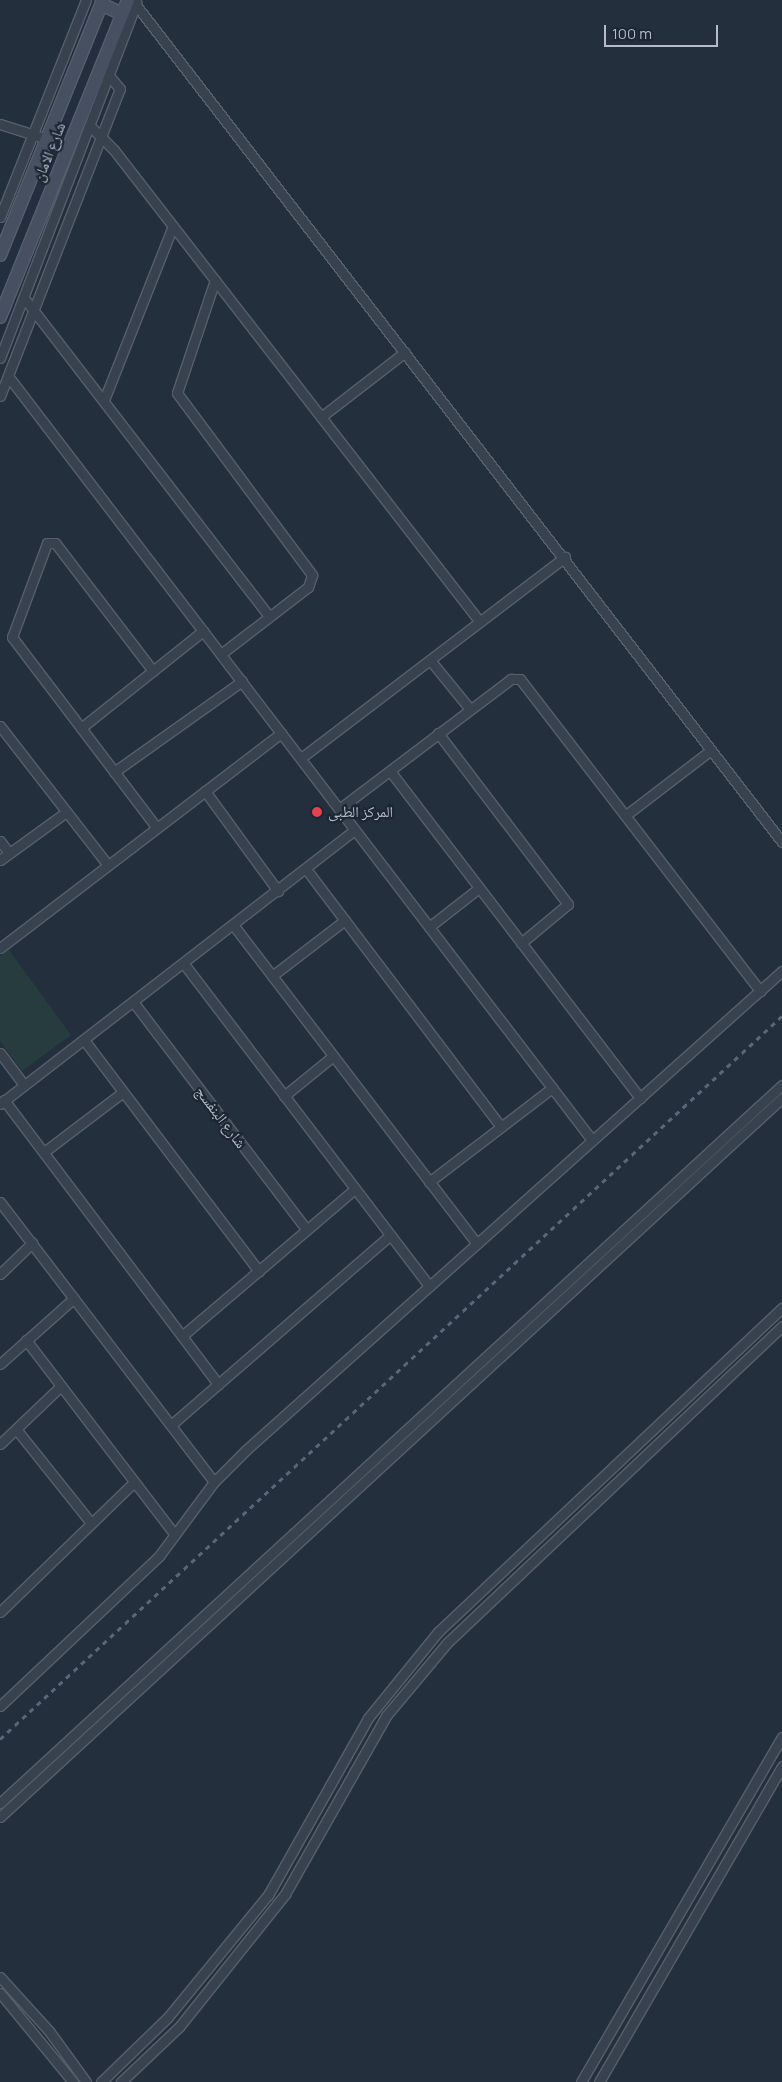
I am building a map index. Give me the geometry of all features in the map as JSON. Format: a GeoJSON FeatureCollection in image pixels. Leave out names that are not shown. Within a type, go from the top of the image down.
{"type":"FeatureCollection","features":[{"type":"Feature","properties":{"kind":"street"},"geometry":{"type":"LineString","coordinates":[[0,217],[30,134],[86,0]]}},
{"type":"Feature","properties":{"kind":"street"},"geometry":{"type":"LineString","coordinates":[[102,2],[122,14]]}},
{"type":"Feature","properties":{"kind":"street","name":"شارع الامان"},"geometry":{"type":"LineString","coordinates":[[0,255],[102,2]]}},
{"type":"Feature","properties":{"kind":"street"},"geometry":{"type":"LineString","coordinates":[[0,358],[90,126],[95,97],[109,76],[134,2]]}},
{"type":"Feature","properties":{"kind":"street"},"geometry":{"type":"LineString","coordinates":[[134,2],[565,557],[782,842]]}},
{"type":"Feature","properties":{"kind":"street","name":"شارع الامان"},"geometry":{"type":"LineString","coordinates":[[0,316],[95,97],[113,36],[122,14],[134,2]]}},
{"type":"Feature","properties":{"kind":"street"},"geometry":{"type":"LineString","coordinates":[[92,27],[113,36]]}},
{"type":"Feature","properties":{"kind":"street"},"geometry":{"type":"LineString","coordinates":[[0,396],[100,135],[121,87],[109,76]]}},
{"type":"Feature","properties":{"kind":"street"},"geometry":{"type":"LineString","coordinates":[[0,124],[47,139]]}},
{"type":"Feature","properties":{"kind":"street"},"geometry":{"type":"LineString","coordinates":[[90,126],[100,135],[173,226],[480,622]]}},
{"type":"Feature","properties":{"kind":"street"},"geometry":{"type":"LineString","coordinates":[[104,400],[173,226]]}},
{"type":"Feature","properties":{"kind":"street"},"geometry":{"type":"LineString","coordinates":[[215,280],[176,389],[310,568],[308,587],[221,654]]}},
{"type":"Feature","properties":{"kind":"street"},"geometry":{"type":"LineString","coordinates":[[24,298],[269,616]]}},
{"type":"Feature","properties":{"kind":"street"},"geometry":{"type":"LineString","coordinates":[[321,418],[405,352]]}},
{"type":"Feature","properties":{"kind":"street"},"geometry":{"type":"LineString","coordinates":[[8,376],[592,1140]]}},
{"type":"Feature","properties":{"kind":"street"},"geometry":{"type":"LineString","coordinates":[[153,671],[55,543],[47,543],[11,631],[15,642],[156,827]]}},
{"type":"Feature","properties":{"kind":"street"},"geometry":{"type":"LineString","coordinates":[[301,758],[565,557]]}},
{"type":"Feature","properties":{"kind":"street"},"geometry":{"type":"LineString","coordinates":[[81,728],[203,631]]}},
{"type":"Feature","properties":{"kind":"street"},"geometry":{"type":"LineString","coordinates":[[430,660],[470,709]]}},
{"type":"Feature","properties":{"kind":"street"},"geometry":{"type":"LineString","coordinates":[[339,809],[511,679],[520,679],[760,991]]}},
{"type":"Feature","properties":{"kind":"street"},"geometry":{"type":"LineString","coordinates":[[114,772],[242,682]]}},
{"type":"Feature","properties":{"kind":"street"},"geometry":{"type":"LineString","coordinates":[[0,726],[108,866]]}},
{"type":"Feature","properties":{"kind":"street"},"geometry":{"type":"LineString","coordinates":[[0,948],[281,733]]}},
{"type":"Feature","properties":{"kind":"street"},"geometry":{"type":"LineString","coordinates":[[438,733],[568,904],[522,943]]}},
{"type":"Feature","properties":{"kind":"street"},"geometry":{"type":"LineString","coordinates":[[626,815],[711,750]]}},
{"type":"Feature","properties":{"kind":"street"},"geometry":{"type":"LineString","coordinates":[[390,771],[640,1098]]}},
{"type":"Feature","properties":{"kind":"street"},"geometry":{"type":"LineString","coordinates":[[205,791],[278,890]]}},
{"type":"Feature","properties":{"kind":"street"},"geometry":{"type":"LineString","coordinates":[[0,860],[66,812]]}},
{"type":"Feature","properties":{"kind":"street"},"geometry":{"type":"LineString","coordinates":[[218,1384],[44,1152],[2,1102],[234,926],[355,830]]}},
{"type":"Feature","properties":{"kind":"street"},"geometry":{"type":"LineString","coordinates":[[0,841],[9,853]]}},
{"type":"Feature","properties":{"kind":"street"},"geometry":{"type":"LineString","coordinates":[[306,869],[501,1127]]}},
{"type":"Feature","properties":{"kind":"street"},"geometry":{"type":"LineString","coordinates":[[429,927],[479,888]]}},
{"type":"Feature","properties":{"kind":"street"},"geometry":{"type":"LineString","coordinates":[[272,976],[345,920]]}},
{"type":"Feature","properties":{"kind":"street"},"geometry":{"type":"LineString","coordinates":[[234,926],[477,1244]]}},
{"type":"Feature","properties":{"kind":"street"},"geometry":{"type":"LineString","coordinates":[[184,964],[429,1286]]}},
{"type":"Feature","properties":{"kind":"street"},"geometry":{"type":"LineString","coordinates":[[0,1706],[159,1556],[214,1482],[429,1286],[782,971]]}},
{"type":"Feature","properties":{"kind":"street","name":"شارع البنفسج"},"geometry":{"type":"LineString","coordinates":[[134,1003],[307,1230]]}},
{"type":"Feature","properties":{"kind":"street"},"geometry":{"type":"LineString","coordinates":[[84,1040],[259,1271]]}},
{"type":"Feature","properties":{"kind":"street"},"geometry":{"type":"LineString","coordinates":[[0,1053],[24,1085]]}},
{"type":"Feature","properties":{"kind":"street"},"geometry":{"type":"LineString","coordinates":[[284,1096],[333,1056]]}},
{"type":"Feature","properties":{"kind":"street"},"geometry":{"type":"LineString","coordinates":[[0,1803],[782,1085]]}},
{"type":"Feature","properties":{"kind":"street"},"geometry":{"type":"LineString","coordinates":[[429,1182],[552,1088]]}},
{"type":"Feature","properties":{"kind":"street"},"geometry":{"type":"LineString","coordinates":[[44,1152],[123,1092]]}},
{"type":"Feature","properties":{"kind":"street"},"geometry":{"type":"LineString","coordinates":[[0,1817],[782,1098]]}},
{"type":"Feature","properties":{"kind":"street"},"geometry":{"type":"LineString","coordinates":[[182,1336],[355,1189]]}},
{"type":"Feature","properties":{"kind":"street"},"geometry":{"type":"LineString","coordinates":[[0,1202],[214,1482]]}},
{"type":"Feature","properties":{"kind":"street"},"geometry":{"type":"LineString","coordinates":[[171,1425],[390,1235]]}},
{"type":"Feature","properties":{"kind":"street"},"geometry":{"type":"LineString","coordinates":[[0,1274],[32,1243]]}},
{"type":"Feature","properties":{"kind":"street"},"geometry":{"type":"LineString","coordinates":[[0,1364],[74,1298]]}},
{"type":"Feature","properties":{"kind":"street"},"geometry":{"type":"LineString","coordinates":[[100,2082],[168,2016],[268,1895],[368,1718],[425,1648],[782,1308]]}},
{"type":"Feature","properties":{"kind":"street"},"geometry":{"type":"LineString","coordinates":[[121,2082],[179,2027],[284,1894],[386,1716],[435,1657],[782,1326]]}},
{"type":"Feature","properties":{"kind":"street"},"geometry":{"type":"LineString","coordinates":[[26,1340],[175,1535]]}},
{"type":"Feature","properties":{"kind":"street"},"geometry":{"type":"LineString","coordinates":[[0,1444],[61,1386]]}},
{"type":"Feature","properties":{"kind":"street"},"geometry":{"type":"LineString","coordinates":[[16,1429],[91,1523]]}},
{"type":"Feature","properties":{"kind":"street"},"geometry":{"type":"LineString","coordinates":[[0,1612],[134,1482]]}},
{"type":"Feature","properties":{"kind":"street"},"geometry":{"type":"LineString","coordinates":[[425,1648],[435,1657]]}},
{"type":"Feature","properties":{"kind":"street"},"geometry":{"type":"LineString","coordinates":[[581,2082],[782,1737]]}},
{"type":"Feature","properties":{"kind":"street"},"geometry":{"type":"LineString","coordinates":[[599,2082],[782,1766]]}},
{"type":"Feature","properties":{"kind":"street"},"geometry":{"type":"LineString","coordinates":[[0,1977],[49,2031],[86,2082]]}},
{"type":"Feature","properties":{"kind":"street"},"geometry":{"type":"LineString","coordinates":[[0,1993],[73,2082]]}},
{"type":"Feature","properties":{"kind":"green space"},"geometry":{"type":"Polygon","coordinates":[[[9,950],[71,1035],[22,1071],[0,1041],[0,956],[9,950]]]}},
{"type":"Feature","properties":{"kind":"railway"},"geometry":{"type":"LineString","coordinates":[[0,1739],[782,1016]]}},
{"type":"Feature","properties":{"kind":"place","name":"المركز الطبى"},"geometry":{"type":"Point","coordinates":[317,812]}}]}
